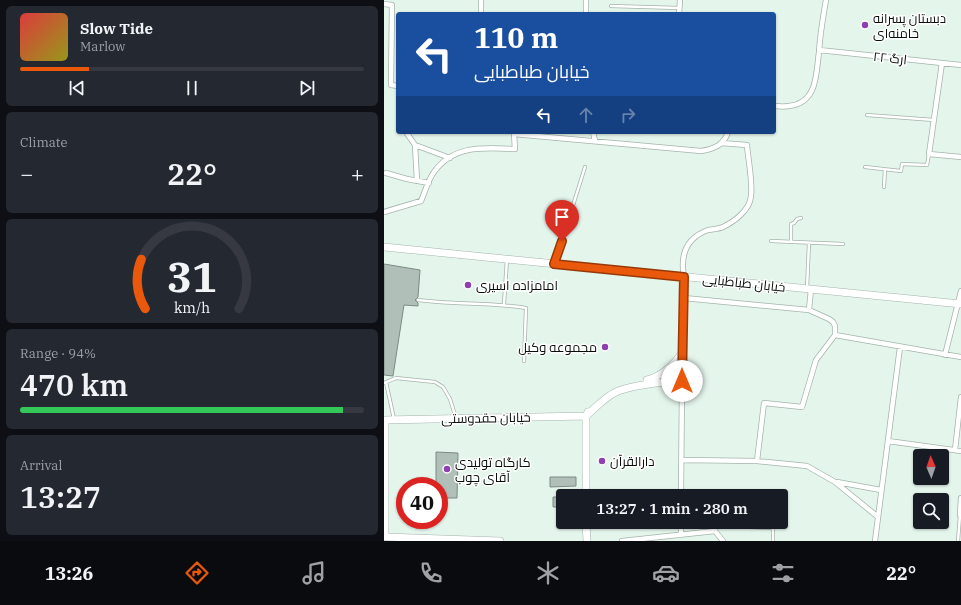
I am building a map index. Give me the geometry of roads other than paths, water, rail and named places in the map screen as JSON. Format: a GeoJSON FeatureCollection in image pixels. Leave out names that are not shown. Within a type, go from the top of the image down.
{"type":"FeatureCollection","features":[{"type":"Feature","properties":{"kind":"street"},"geometry":{"type":"LineString","coordinates":[[481,0],[481,12]]}},
{"type":"Feature","properties":{"kind":"street"},"geometry":{"type":"LineString","coordinates":[[586,0],[586,12]]}},
{"type":"Feature","properties":{"kind":"street"},"geometry":{"type":"LineString","coordinates":[[679,12],[680,0]]}},
{"type":"Feature","properties":{"kind":"street"},"geometry":{"type":"LineString","coordinates":[[776,106],[790,106],[799,103],[807,98],[812,91],[816,82],[826,0]]}},
{"type":"Feature","properties":{"kind":"street"},"geometry":{"type":"LineString","coordinates":[[384,4],[392,5],[391,86],[396,86]]}},
{"type":"Feature","properties":{"kind":"street","name":"ارگ ۲۲"},"geometry":{"type":"LineString","coordinates":[[819,50],[961,65]]}},
{"type":"Feature","properties":{"kind":"street"},"geometry":{"type":"LineString","coordinates":[[942,63],[929,154],[961,157]]}},
{"type":"Feature","properties":{"kind":"street"},"geometry":{"type":"LineString","coordinates":[[407,134],[415,145],[417,181]]}},
{"type":"Feature","properties":{"kind":"street"},"geometry":{"type":"LineString","coordinates":[[384,212],[421,201],[433,173],[450,158],[464,151],[475,148],[515,149],[514,134]]}},
{"type":"Feature","properties":{"kind":"street"},"geometry":{"type":"LineString","coordinates":[[524,134],[701,151],[710,150],[721,144],[727,134]]}},
{"type":"Feature","properties":{"kind":"street"},"geometry":{"type":"LineString","coordinates":[[594,134],[595,141]]}},
{"type":"Feature","properties":{"kind":"street"},"geometry":{"type":"LineString","coordinates":[[682,489],[682,353],[684,277],[682,268],[685,250],[694,239],[707,231],[723,227],[746,210],[751,197],[747,145],[721,144]]}},
{"type":"Feature","properties":{"kind":"street"},"geometry":{"type":"LineString","coordinates":[[415,145],[450,158]]}},
{"type":"Feature","properties":{"kind":"street"},"geometry":{"type":"LineString","coordinates":[[386,173],[429,183]]}},
{"type":"Feature","properties":{"kind":"street","name":"خیابان طباطبایی"},"geometry":{"type":"LineString","coordinates":[[384,247],[959,304]]}},
{"type":"Feature","properties":{"kind":"street"},"geometry":{"type":"LineString","coordinates":[[809,289],[809,310]]}},
{"type":"Feature","properties":{"kind":"street"},"geometry":{"type":"LineString","coordinates":[[945,355],[959,304],[961,291]]}},
{"type":"Feature","properties":{"kind":"street"},"geometry":{"type":"LineString","coordinates":[[684,298],[809,310],[830,319],[836,326],[836,335],[816,360],[802,407],[764,403],[758,461]]}},
{"type":"Feature","properties":{"kind":"street"},"geometry":{"type":"LineString","coordinates":[[836,335],[961,357]]}},
{"type":"Feature","properties":{"kind":"street"},"geometry":{"type":"LineString","coordinates":[[875,541],[900,347]]}},
{"type":"Feature","properties":{"kind":"street"},"geometry":{"type":"LineString","coordinates":[[586,489],[586,416],[590,407],[603,396],[616,388],[655,378],[675,364],[682,353]]}},
{"type":"Feature","properties":{"kind":"street"},"geometry":{"type":"LineString","coordinates":[[586,416],[605,399],[618,391],[656,383],[682,381]]}},
{"type":"Feature","properties":{"kind":"street"},"geometry":{"type":"LineString","coordinates":[[888,441],[958,450],[961,397]]}},
{"type":"Feature","properties":{"kind":"street","name":"خیابان حقدوستی"},"geometry":{"type":"LineString","coordinates":[[384,420],[586,416]]}},
{"type":"Feature","properties":{"kind":"street"},"geometry":{"type":"LineString","coordinates":[[384,420],[384,537],[500,541]]}},
{"type":"Feature","properties":{"kind":"street"},"geometry":{"type":"LineString","coordinates":[[682,460],[758,461],[808,466],[835,482],[878,516]]}},
{"type":"Feature","properties":{"kind":"street"},"geometry":{"type":"LineString","coordinates":[[835,482],[881,490]]}},
{"type":"Feature","properties":{"kind":"street"},"geometry":{"type":"LineString","coordinates":[[960,515],[961,498]]}},
{"type":"Feature","properties":{"kind":"street"},"geometry":{"type":"LineString","coordinates":[[586,529],[587,541]]}},
{"type":"Feature","properties":{"kind":"street"},"geometry":{"type":"LineString","coordinates":[[680,529],[680,534]]}},
{"type":"Feature","properties":{"kind":"street"},"geometry":{"type":"LineString","coordinates":[[622,541],[646,540],[680,534],[715,531],[723,541]]}},
{"type":"Feature","properties":{"kind":"lane"},"geometry":{"type":"LineString","coordinates":[[611,6],[680,8]]}},
{"type":"Feature","properties":{"kind":"lane"},"geometry":{"type":"LineString","coordinates":[[867,115],[934,120]]}},
{"type":"Feature","properties":{"kind":"lane"},"geometry":{"type":"LineString","coordinates":[[865,167],[901,171],[902,164],[927,165],[929,154]]}},
{"type":"Feature","properties":{"kind":"lane"},"geometry":{"type":"LineString","coordinates":[[554,264],[585,168]]}},
{"type":"Feature","properties":{"kind":"lane"},"geometry":{"type":"LineString","coordinates":[[884,187],[885,170]]}},
{"type":"Feature","properties":{"kind":"lane"},"geometry":{"type":"LineString","coordinates":[[791,242],[791,224],[797,219],[802,218]]}},
{"type":"Feature","properties":{"kind":"lane"},"geometry":{"type":"LineString","coordinates":[[771,241],[843,244]]}},
{"type":"Feature","properties":{"kind":"lane"},"geometry":{"type":"LineString","coordinates":[[809,243],[809,289]]}},
{"type":"Feature","properties":{"kind":"lane"},"geometry":{"type":"LineString","coordinates":[[504,304],[507,259]]}},
{"type":"Feature","properties":{"kind":"lane"},"geometry":{"type":"LineString","coordinates":[[418,300],[437,303],[504,304],[526,308],[524,361]]}},
{"type":"Feature","properties":{"kind":"lane"},"geometry":{"type":"LineString","coordinates":[[394,420],[385,383],[396,378],[435,382],[443,387],[450,399],[456,418]]}},
{"type":"Feature","properties":{"kind":"lane"},"geometry":{"type":"LineString","coordinates":[[958,541],[960,515]]}},
{"type":"Feature","properties":{"kind":"lane"},"geometry":{"type":"LineString","coordinates":[[773,529],[773,541]]}},
{"type":"Feature","properties":{"kind":"place","name":"دبستان پسرانه خامنه‌ای"},"geometry":{"type":"Point","coordinates":[865,25]}},
{"type":"Feature","properties":{"kind":"place","name":"امامزاده اسیری"},"geometry":{"type":"Point","coordinates":[468,285]}},
{"type":"Feature","properties":{"kind":"place","name":"مجموعه وکیل"},"geometry":{"type":"Point","coordinates":[605,347]}},
{"type":"Feature","properties":{"kind":"place","name":"دارالقرآن"},"geometry":{"type":"Point","coordinates":[602,461]}},
{"type":"Feature","properties":{"kind":"place","name":"کارگاه تولیدی آقای چوب"},"geometry":{"type":"Point","coordinates":[447,469]}}]}
